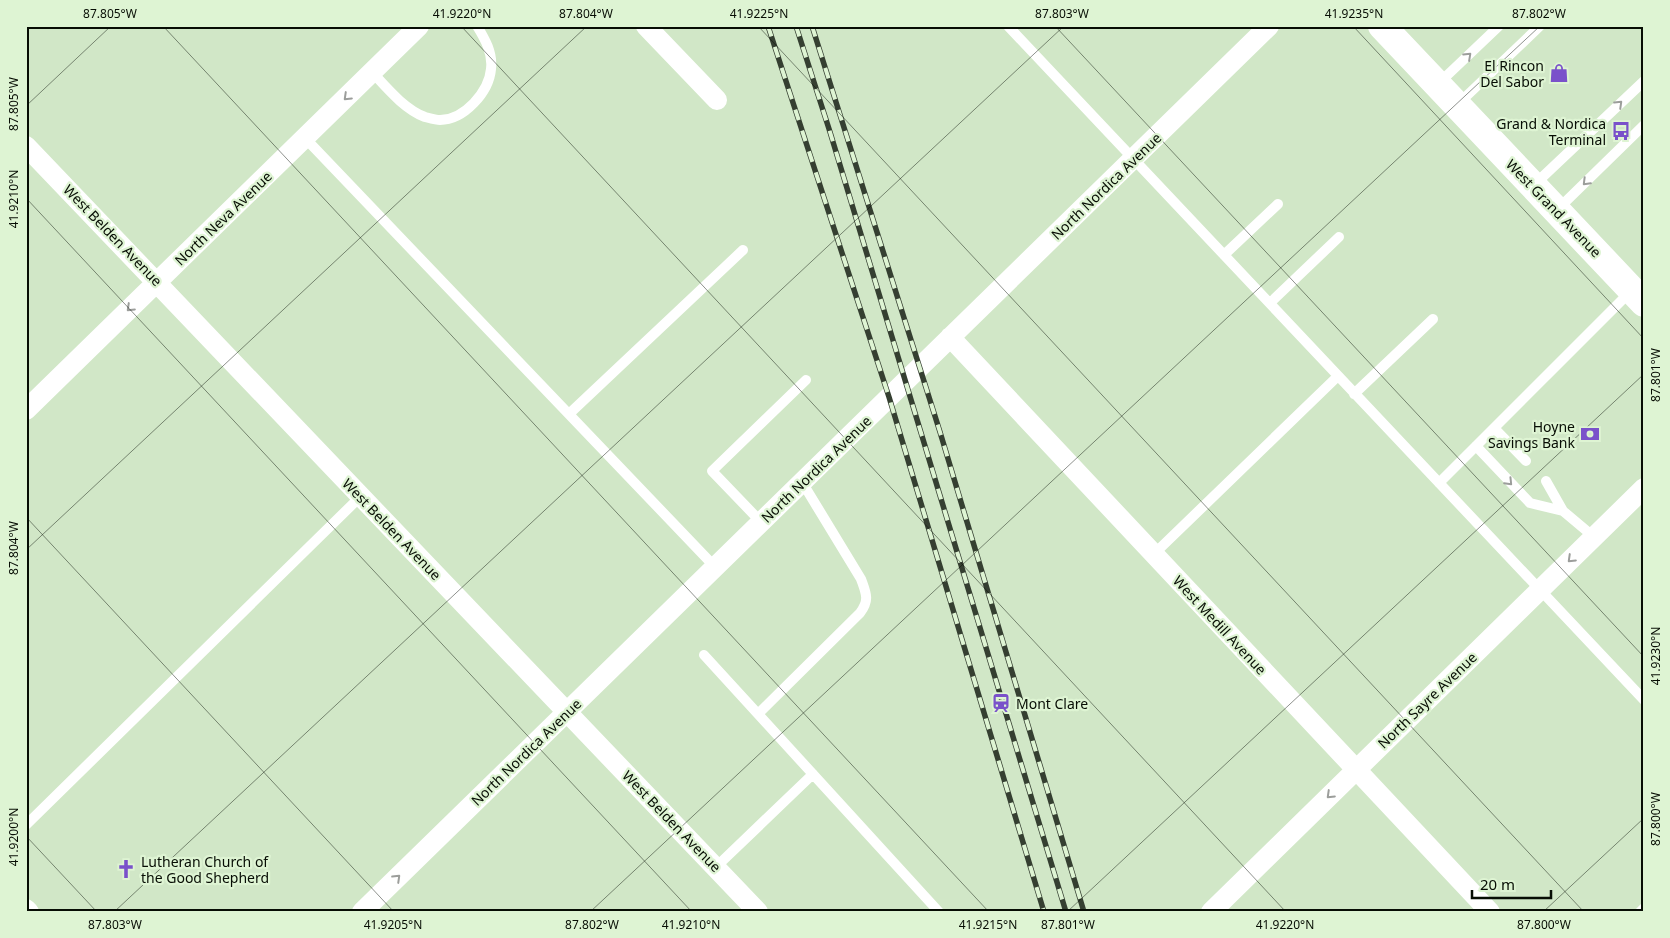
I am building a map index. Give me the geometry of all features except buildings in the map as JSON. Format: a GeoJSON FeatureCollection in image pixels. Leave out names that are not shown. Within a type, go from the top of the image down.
{"type":"FeatureCollection","features":[{"type":"Feature","properties":{"kind":"main road","name":"West Grand Avenue"},"geometry":{"type":"LineString","coordinates":[[1382,26],[1638,297]]}},
{"type":"Feature","properties":{"kind":"street","name":"North Neva Avenue"},"geometry":{"type":"LineString","coordinates":[[26,410],[419,26]]}},
{"type":"Feature","properties":{"kind":"street"},"geometry":{"type":"LineString","coordinates":[[646,26],[717,100]]}},
{"type":"Feature","properties":{"kind":"street","name":"North Nordica Avenue"},"geometry":{"type":"LineString","coordinates":[[362,912],[1269,26]]}},
{"type":"Feature","properties":{"kind":"street","name":"West Belden Avenue"},"geometry":{"type":"LineString","coordinates":[[26,146],[758,912]]}},
{"type":"Feature","properties":{"kind":"street","name":"West Medill Avenue"},"geometry":{"type":"LineString","coordinates":[[950,337],[1490,912]]}},
{"type":"Feature","properties":{"kind":"street","name":"North Sayre Avenue"},"geometry":{"type":"LineString","coordinates":[[1211,912],[1644,488]]}},
{"type":"Feature","properties":{"kind":"street"},"geometry":{"type":"LineString","coordinates":[[26,909],[29,912]]}},
{"type":"Feature","properties":{"kind":"lane"},"geometry":{"type":"LineString","coordinates":[[372,72],[401,101],[417,113],[440,120],[453,117],[468,108],[481,96],[489,82],[492,68],[490,54],[486,40],[477,26]]}},
{"type":"Feature","properties":{"kind":"lane"},"geometry":{"type":"LineString","coordinates":[[1008,26],[1644,700]]}},
{"type":"Feature","properties":{"kind":"lane"},"geometry":{"type":"LineString","coordinates":[[1437,85],[1499,26]]}},
{"type":"Feature","properties":{"kind":"lane"},"geometry":{"type":"LineString","coordinates":[[1456,106],[1540,26]]}},
{"type":"Feature","properties":{"kind":"lane"},"geometry":{"type":"LineString","coordinates":[[1533,186],[1644,81]]}},
{"type":"Feature","properties":{"kind":"lane"},"geometry":{"type":"LineString","coordinates":[[1556,211],[1644,125]]}},
{"type":"Feature","properties":{"kind":"lane"},"geometry":{"type":"LineString","coordinates":[[304,138],[715,566]]}},
{"type":"Feature","properties":{"kind":"lane"},"geometry":{"type":"LineString","coordinates":[[1224,255],[1278,204]]}},
{"type":"Feature","properties":{"kind":"lane"},"geometry":{"type":"LineString","coordinates":[[1270,304],[1339,237]]}},
{"type":"Feature","properties":{"kind":"lane"},"geometry":{"type":"LineString","coordinates":[[569,414],[743,250]]}},
{"type":"Feature","properties":{"kind":"lane"},"geometry":{"type":"LineString","coordinates":[[1439,483],[1494,428],[1638,297]]}},
{"type":"Feature","properties":{"kind":"lane"},"geometry":{"type":"LineString","coordinates":[[1354,394],[1433,319]]}},
{"type":"Feature","properties":{"kind":"lane"},"geometry":{"type":"LineString","coordinates":[[1153,555],[1338,376]]}},
{"type":"Feature","properties":{"kind":"lane"},"geometry":{"type":"LineString","coordinates":[[762,522],[712,471],[806,380]]}},
{"type":"Feature","properties":{"kind":"lane"},"geometry":{"type":"LineString","coordinates":[[1494,428],[1526,460]]}},
{"type":"Feature","properties":{"kind":"lane"},"geometry":{"type":"LineString","coordinates":[[1476,446],[1530,503],[1563,511]]}},
{"type":"Feature","properties":{"kind":"lane"},"geometry":{"type":"LineString","coordinates":[[1546,481],[1563,511],[1594,537]]}},
{"type":"Feature","properties":{"kind":"lane"},"geometry":{"type":"LineString","coordinates":[[758,714],[866,605],[866,595],[861,579],[802,482]]}},
{"type":"Feature","properties":{"kind":"lane"},"geometry":{"type":"LineString","coordinates":[[26,825],[362,496]]}},
{"type":"Feature","properties":{"kind":"lane"},"geometry":{"type":"LineString","coordinates":[[704,656],[939,912]]}},
{"type":"Feature","properties":{"kind":"lane"},"geometry":{"type":"LineString","coordinates":[[716,868],[813,774]]}},
{"type":"Feature","properties":{"kind":"lane"},"geometry":{"type":"LineString","coordinates":[[1640,912],[1644,908]]}},
{"type":"Feature","properties":{"kind":"railway"},"geometry":{"type":"LineString","coordinates":[[768,26],[889,397],[1044,912]]}},
{"type":"Feature","properties":{"kind":"railway"},"geometry":{"type":"LineString","coordinates":[[796,26],[830,132],[1066,912]]}},
{"type":"Feature","properties":{"kind":"railway"},"geometry":{"type":"LineString","coordinates":[[812,26],[940,432],[1084,912]]}},
{"type":"Feature","properties":{"kind":"place","name":"El Rincon Del Sabor"},"geometry":{"type":"Point","coordinates":[1559,73]}},
{"type":"Feature","properties":{"kind":"place","name":"Grand & Nordica Terminal"},"geometry":{"type":"Point","coordinates":[1621,131]}},
{"type":"Feature","properties":{"kind":"place","name":"Hoyne Savings Bank"},"geometry":{"type":"Point","coordinates":[1590,434]}},
{"type":"Feature","properties":{"kind":"place","name":"Mont Clare"},"geometry":{"type":"Point","coordinates":[1001,703]}},
{"type":"Feature","properties":{"kind":"place","name":"Lutheran Church of the Good Shepherd"},"geometry":{"type":"Point","coordinates":[126,869]}}]}
